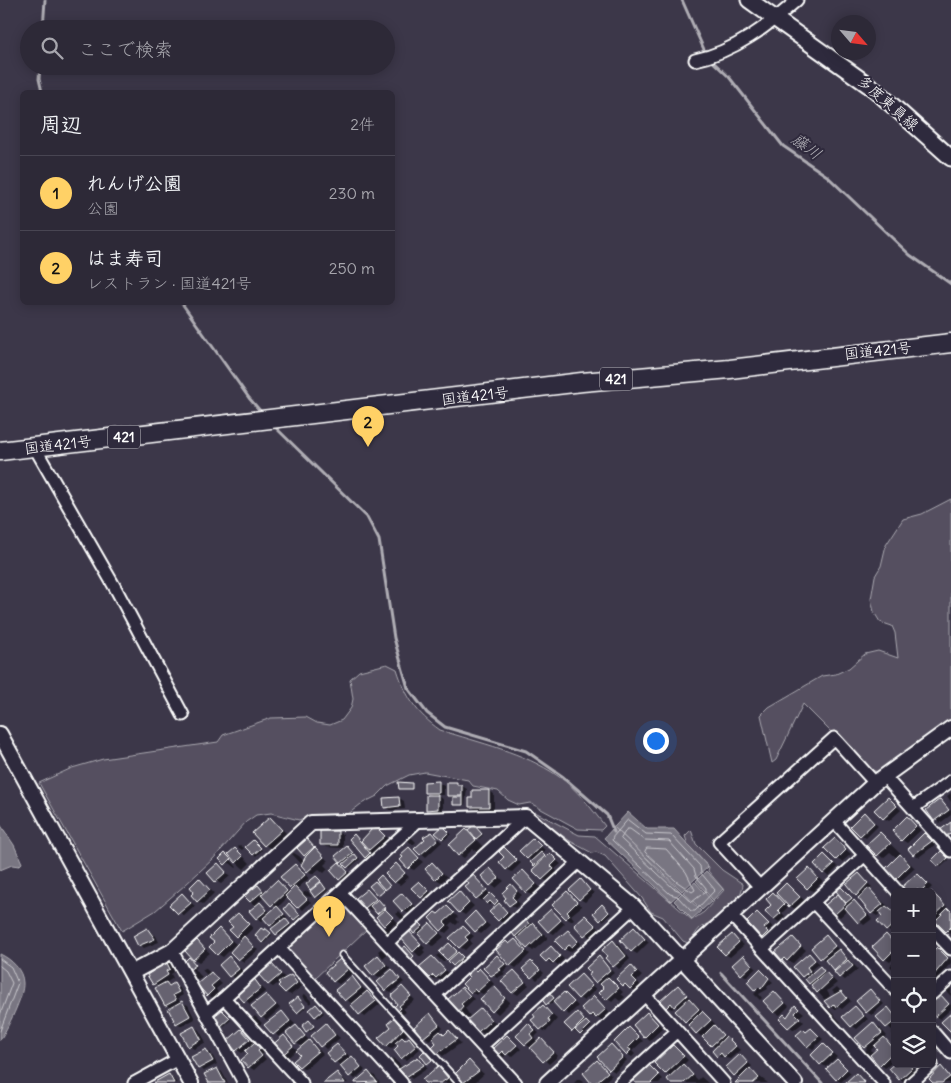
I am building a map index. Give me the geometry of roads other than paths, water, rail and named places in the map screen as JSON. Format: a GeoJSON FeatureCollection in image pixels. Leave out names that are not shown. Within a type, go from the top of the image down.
{"type":"FeatureCollection","features":[{"type":"Feature","properties":{"kind":"highway","name":"国道421号"},"geometry":{"type":"LineString","coordinates":[[0,451],[582,382],[950,344]]}},
{"type":"Feature","properties":{"kind":"main road","name":"多度東員線"},"geometry":{"type":"LineString","coordinates":[[749,0],[774,20],[874,89],[951,158]]}},
{"type":"Feature","properties":{"kind":"street"},"geometry":{"type":"LineString","coordinates":[[697,60],[737,44],[774,20],[796,0]]}},
{"type":"Feature","properties":{"kind":"street"},"geometry":{"type":"LineString","coordinates":[[36,448],[117,591],[183,715]]}},
{"type":"Feature","properties":{"kind":"street"},"geometry":{"type":"LineString","coordinates":[[547,1083],[880,779],[951,728]]}},
{"type":"Feature","properties":{"kind":"street"},"geometry":{"type":"LineString","coordinates":[[0,734],[191,1083]]}},
{"type":"Feature","properties":{"kind":"street"},"geometry":{"type":"LineString","coordinates":[[761,888],[719,842],[834,738],[913,808],[951,851]]}},
{"type":"Feature","properties":{"kind":"street"},"geometry":{"type":"LineString","coordinates":[[913,808],[951,781]]}},
{"type":"Feature","properties":{"kind":"street"},"geometry":{"type":"LineString","coordinates":[[131,973],[172,951],[312,823],[526,817],[634,907],[795,1083]]}},
{"type":"Feature","properties":{"kind":"street"},"geometry":{"type":"LineString","coordinates":[[388,942],[526,817]]}},
{"type":"Feature","properties":{"kind":"street"},"geometry":{"type":"LineString","coordinates":[[206,1013],[418,821]]}},
{"type":"Feature","properties":{"kind":"street"},"geometry":{"type":"LineString","coordinates":[[834,821],[894,888]]}},
{"type":"Feature","properties":{"kind":"street"},"geometry":{"type":"LineString","coordinates":[[762,949],[865,855]]}},
{"type":"Feature","properties":{"kind":"street"},"geometry":{"type":"LineString","coordinates":[[435,994],[580,861]]}},
{"type":"Feature","properties":{"kind":"street"},"geometry":{"type":"LineString","coordinates":[[340,892],[516,1083]]}},
{"type":"Feature","properties":{"kind":"street"},"geometry":{"type":"LineString","coordinates":[[813,902],[891,986]]}},
{"type":"Feature","properties":{"kind":"street"},"geometry":{"type":"LineString","coordinates":[[482,1046],[634,907]]}},
{"type":"Feature","properties":{"kind":"street"},"geometry":{"type":"LineString","coordinates":[[731,916],[884,1083]]}},
{"type":"Feature","properties":{"kind":"street"},"geometry":{"type":"LineString","coordinates":[[936,932],[951,949]]}},
{"type":"Feature","properties":{"kind":"street"},"geometry":{"type":"LineString","coordinates":[[279,948],[402,1083]]}},
{"type":"Feature","properties":{"kind":"street"},"geometry":{"type":"LineString","coordinates":[[172,951],[244,1083]]}},
{"type":"Feature","properties":{"kind":"street"},"geometry":{"type":"LineString","coordinates":[[936,990],[951,976]]}},
{"type":"Feature","properties":{"kind":"street"},"geometry":{"type":"LineString","coordinates":[[644,994],[724,1083]]}},
{"type":"Feature","properties":{"kind":"street"},"geometry":{"type":"LineString","coordinates":[[224,998],[302,1083]]}},
{"type":"Feature","properties":{"kind":"street"},"geometry":{"type":"LineString","coordinates":[[620,1083],[677,1031]]}},
{"type":"Feature","properties":{"kind":"street"},"geometry":{"type":"LineString","coordinates":[[936,1036],[949,1051],[936,1061]]}},
{"type":"Feature","properties":{"kind":"street"},"geometry":{"type":"LineString","coordinates":[[137,1082],[178,1059]]}},
{"type":"Feature","properties":{"kind":"street"},"geometry":{"type":"LineString","coordinates":[[911,1083],[928,1068]]}},
{"type":"Feature","properties":{"kind":"lane"},"geometry":{"type":"LineString","coordinates":[[342,955],[459,1083]]}},
{"type":"Feature","properties":{"kind":"water"},"geometry":{"type":"Polygon","coordinates":[[[628,812],[647,829],[674,829],[708,867],[682,891],[615,828],[681,892],[671,901],[604,838],[628,812]]]}},
{"type":"Feature","properties":{"kind":"water"},"geometry":{"type":"Polygon","coordinates":[[[0,824],[14,845],[22,863],[19,866],[12,865],[0,870],[0,824]]]}},
{"type":"Feature","properties":{"kind":"water"},"geometry":{"type":"Polygon","coordinates":[[[706,871],[723,889],[713,900],[696,881],[706,871]]]}},
{"type":"Feature","properties":{"kind":"water"},"geometry":{"type":"Polygon","coordinates":[[[695,882],[712,901],[702,910],[683,892],[695,882]]]}},
{"type":"Feature","properties":{"kind":"water"},"geometry":{"type":"Polygon","coordinates":[[[682,893],[701,911],[692,919],[674,901],[682,893]]]}},
{"type":"Feature","properties":{"kind":"water"},"geometry":{"type":"Polygon","coordinates":[[[0,954],[16,966],[21,974],[23,989],[11,1021],[0,1040],[0,954]]]}},
{"type":"Feature","properties":{"kind":"waterway"},"geometry":{"type":"LineString","coordinates":[[44,20],[45,0]]}},
{"type":"Feature","properties":{"kind":"waterway","name":"藤川"},"geometry":{"type":"LineString","coordinates":[[682,0],[706,54]]}},
{"type":"Feature","properties":{"kind":"waterway","name":"藤川"},"geometry":{"type":"LineString","coordinates":[[710,59],[729,77],[783,146],[827,176],[910,255],[951,284]]}},
{"type":"Feature","properties":{"kind":"waterway"},"geometry":{"type":"LineString","coordinates":[[39,75],[42,90]]}},
{"type":"Feature","properties":{"kind":"waterway"},"geometry":{"type":"LineString","coordinates":[[183,305],[249,398],[262,413]]}},
{"type":"Feature","properties":{"kind":"waterway"},"geometry":{"type":"LineString","coordinates":[[273,425],[367,517],[379,540],[394,638],[408,688],[427,713],[445,727],[526,751],[562,776],[607,815],[614,832]]}},
{"type":"Feature","properties":{"kind":"waterway"},"geometry":{"type":"LineString","coordinates":[[721,973],[822,1083]]}},
{"type":"Feature","properties":{"kind":"place","name":"はま寿司"},"geometry":{"type":"Point","coordinates":[368,447]}},
{"type":"Feature","properties":{"kind":"place","name":"れんげ公園"},"geometry":{"type":"Point","coordinates":[329,937]}}]}
